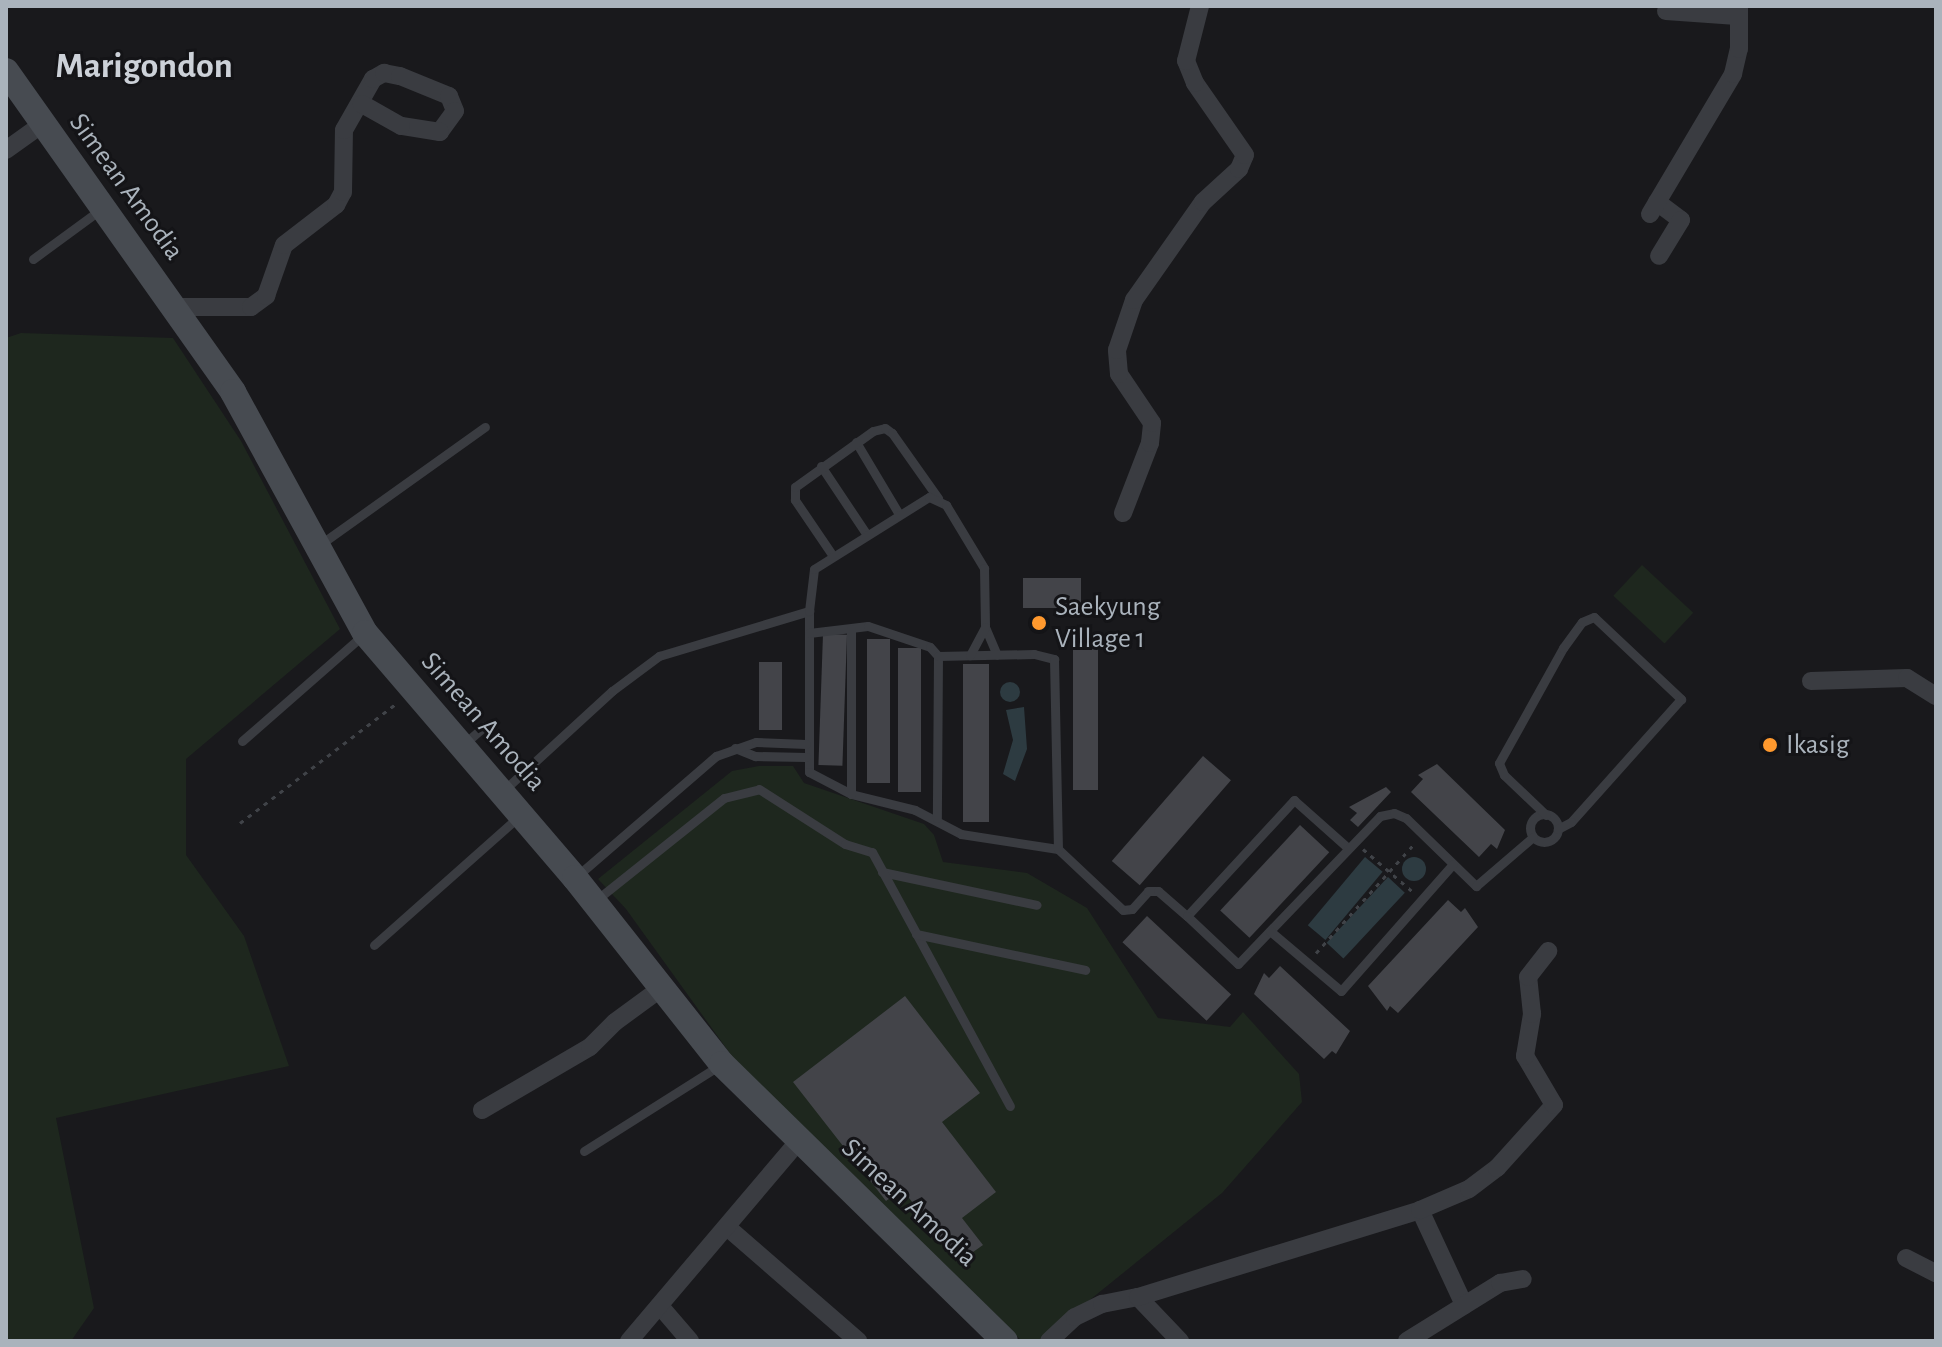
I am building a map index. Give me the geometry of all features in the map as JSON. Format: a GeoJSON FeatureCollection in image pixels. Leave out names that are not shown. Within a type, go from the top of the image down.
{"type":"FeatureCollection","features":[{"type":"Feature","properties":{"kind":"street"},"geometry":{"type":"LineString","coordinates":[[1123,513],[1150,443],[1152,423],[1119,374],[1117,350],[1130,313],[1203,202],[1239,169],[1245,155],[1195,83],[1186,61],[1200,6]]}},
{"type":"Feature","properties":{"kind":"street"},"geometry":{"type":"LineString","coordinates":[[1659,256],[1681,220],[1654,208],[1733,74],[1739,49],[1738,11],[1666,11]]}},
{"type":"Feature","properties":{"kind":"street","name":"Simean Amodia"},"geometry":{"type":"LineString","coordinates":[[6,71],[100,210],[174,307],[259,434],[316,548],[365,633],[575,878],[664,986],[722,1064],[797,1143],[905,1238],[1005,1341]]}},
{"type":"Feature","properties":{"kind":"street"},"geometry":{"type":"LineString","coordinates":[[174,307],[251,307],[266,296],[284,245],[336,205],[343,192],[344,130],[362,104],[368,84],[384,73],[449,96],[455,111],[440,132],[401,126],[362,104]]}},
{"type":"Feature","properties":{"kind":"street"},"geometry":{"type":"LineString","coordinates":[[6,150],[41,125]]}},
{"type":"Feature","properties":{"kind":"street"},"geometry":{"type":"LineString","coordinates":[[1811,681],[1907,678],[1936,696]]}},
{"type":"Feature","properties":{"kind":"street"},"geometry":{"type":"LineString","coordinates":[[1049,1341],[1075,1317],[1102,1304],[1138,1297],[1420,1210],[1469,1189],[1497,1168],[1554,1105],[1525,1056],[1532,1014],[1528,977],[1548,951]]}},
{"type":"Feature","properties":{"kind":"street"},"geometry":{"type":"LineString","coordinates":[[482,1110],[590,1047],[664,986]]}},
{"type":"Feature","properties":{"kind":"street"},"geometry":{"type":"LineString","coordinates":[[629,1341],[797,1143]]}},
{"type":"Feature","properties":{"kind":"street"},"geometry":{"type":"LineString","coordinates":[[1420,1210],[1464,1305]]}},
{"type":"Feature","properties":{"kind":"street"},"geometry":{"type":"LineString","coordinates":[[727,1227],[858,1341]]}},
{"type":"Feature","properties":{"kind":"street"},"geometry":{"type":"LineString","coordinates":[[1906,1258],[1936,1273]]}},
{"type":"Feature","properties":{"kind":"street"},"geometry":{"type":"LineString","coordinates":[[1407,1341],[1500,1283],[1523,1279]]}},
{"type":"Feature","properties":{"kind":"street"},"geometry":{"type":"LineString","coordinates":[[1138,1297],[1180,1341]]}},
{"type":"Feature","properties":{"kind":"street"},"geometry":{"type":"LineString","coordinates":[[660,1306],[690,1341]]}},
{"type":"Feature","properties":{"kind":"lane"},"geometry":{"type":"LineString","coordinates":[[33,259],[100,210]]}},
{"type":"Feature","properties":{"kind":"lane"},"geometry":{"type":"LineString","coordinates":[[316,548],[485,427]]}},
{"type":"Feature","properties":{"kind":"lane"},"geometry":{"type":"LineString","coordinates":[[833,556],[795,500],[800,480],[856,442],[885,428],[938,498],[984,568],[985,627],[997,655]]}},
{"type":"Feature","properties":{"kind":"lane"},"geometry":{"type":"LineString","coordinates":[[856,442],[899,514]]}},
{"type":"Feature","properties":{"kind":"lane"},"geometry":{"type":"LineString","coordinates":[[821,466],[867,535]]}},
{"type":"Feature","properties":{"kind":"lane"},"geometry":{"type":"LineString","coordinates":[[938,498],[929,497],[899,514],[814,569],[809,611],[806,744],[806,757],[814,777],[851,794],[937,818],[961,834],[1058,849],[1123,910],[1132,909],[1148,891],[1158,891],[1238,964],[1380,816],[1394,813],[1423,834],[1476,886],[1533,837]]}},
{"type":"Feature","properties":{"kind":"lane"},"geometry":{"type":"LineString","coordinates":[[501,792],[640,667],[659,656],[809,611]]}},
{"type":"Feature","properties":{"kind":"lane"},"geometry":{"type":"LineString","coordinates":[[1533,837],[1545,842],[1571,822],[1681,699],[1594,617],[1582,622],[1563,648],[1499,763],[1504,775],[1558,829]]}},
{"type":"Feature","properties":{"kind":"lane"},"geometry":{"type":"LineString","coordinates":[[809,633],[868,626],[910,639],[938,656],[1034,654],[1054,659],[1058,849]]}},
{"type":"Feature","properties":{"kind":"lane"},"geometry":{"type":"LineString","coordinates":[[970,655],[985,627]]}},
{"type":"Feature","properties":{"kind":"lane"},"geometry":{"type":"LineString","coordinates":[[851,629],[851,794]]}},
{"type":"Feature","properties":{"kind":"lane"},"geometry":{"type":"LineString","coordinates":[[242,741],[365,633]]}},
{"type":"Feature","properties":{"kind":"lane"},"geometry":{"type":"LineString","coordinates":[[937,818],[938,656]]}},
{"type":"Feature","properties":{"kind":"lane"},"geometry":{"type":"LineString","coordinates":[[462,746],[485,726]]}},
{"type":"Feature","properties":{"kind":"lane"},"geometry":{"type":"LineString","coordinates":[[575,878],[716,756],[756,742],[806,744]]}},
{"type":"Feature","properties":{"kind":"lane"},"geometry":{"type":"LineString","coordinates":[[735,748],[755,756],[806,757]]}},
{"type":"Feature","properties":{"kind":"lane"},"geometry":{"type":"LineString","coordinates":[[594,902],[724,798],[759,789],[845,844],[872,852],[1010,1106]]}},
{"type":"Feature","properties":{"kind":"lane"},"geometry":{"type":"LineString","coordinates":[[1187,916],[1294,800],[1351,845]]}},
{"type":"Feature","properties":{"kind":"lane"},"geometry":{"type":"LineString","coordinates":[[374,945],[521,815]]}},
{"type":"Feature","properties":{"kind":"lane"},"geometry":{"type":"LineString","coordinates":[[1533,837],[1532,821],[1546,815]]}},
{"type":"Feature","properties":{"kind":"lane"},"geometry":{"type":"LineString","coordinates":[[1270,931],[1341,991],[1453,864]]}},
{"type":"Feature","properties":{"kind":"lane"},"geometry":{"type":"LineString","coordinates":[[882,872],[1037,905]]}},
{"type":"Feature","properties":{"kind":"lane"},"geometry":{"type":"LineString","coordinates":[[916,934],[1085,970]]}},
{"type":"Feature","properties":{"kind":"lane"},"geometry":{"type":"LineString","coordinates":[[584,1151],[722,1064]]}},
{"type":"Feature","properties":{"kind":"path"},"geometry":{"type":"LineString","coordinates":[[240,823],[413,691]]}},
{"type":"Feature","properties":{"kind":"path"},"geometry":{"type":"LineString","coordinates":[[1307,963],[1423,834]]}},
{"type":"Feature","properties":{"kind":"path"},"geometry":{"type":"LineString","coordinates":[[1351,845],[1422,900]]}},
{"type":"Feature","properties":{"kind":"shaded area"},"geometry":{"type":"Polygon","coordinates":[[[21,333],[173,338],[241,441],[340,629],[186,759],[186,855],[244,936],[289,1066],[56,1118],[94,1308],[71,1341],[6,1341],[6,338],[21,333]]]}},
{"type":"Feature","properties":{"kind":"shaded area"},"geometry":{"type":"Polygon","coordinates":[[[1642,565],[1693,613],[1665,643],[1613,596],[1642,565]]]}},
{"type":"Feature","properties":{"kind":"shaded area"},"geometry":{"type":"Polygon","coordinates":[[[1010,682],[1017,685],[1020,692],[1017,699],[1010,702],[1003,699],[1000,692],[1003,685],[1010,682]]]}},
{"type":"Feature","properties":{"kind":"shaded area"},"geometry":{"type":"Polygon","coordinates":[[[1024,707],[1027,749],[1015,781],[1003,774],[1013,740],[1006,710],[1024,707]]]}},
{"type":"Feature","properties":{"kind":"shaded area"},"geometry":{"type":"Polygon","coordinates":[[[759,766],[793,766],[804,783],[924,824],[934,835],[943,862],[1027,873],[1087,908],[1158,1018],[1230,1027],[1243,1012],[1299,1074],[1302,1102],[1222,1193],[1039,1341],[1022,1341],[752,1084],[626,909],[598,879],[732,771],[759,766]]]}},
{"type":"Feature","properties":{"kind":"shaded area"},"geometry":{"type":"Polygon","coordinates":[[[1365,857],[1383,872],[1325,940],[1308,925],[1365,857]]]}},
{"type":"Feature","properties":{"kind":"shaded area"},"geometry":{"type":"Polygon","coordinates":[[[1414,857],[1423,860],[1426,869],[1423,878],[1414,881],[1405,878],[1402,869],[1405,860],[1414,857]]]}},
{"type":"Feature","properties":{"kind":"shaded area"},"geometry":{"type":"Polygon","coordinates":[[[1388,877],[1405,893],[1343,959],[1327,943],[1388,877]]]}},
{"type":"Feature","properties":{"kind":"building"},"geometry":{"type":"Polygon","coordinates":[[[1023,578],[1081,578],[1081,608],[1023,608],[1023,578]]]}},
{"type":"Feature","properties":{"kind":"building"},"geometry":{"type":"Polygon","coordinates":[[[823,634],[847,635],[842,766],[818,765],[823,634]]]}},
{"type":"Feature","properties":{"kind":"building"},"geometry":{"type":"Polygon","coordinates":[[[1073,636],[1098,636],[1098,790],[1073,790],[1073,636]]]}},
{"type":"Feature","properties":{"kind":"building"},"geometry":{"type":"Polygon","coordinates":[[[867,639],[890,639],[890,783],[867,783],[867,639]]]}},
{"type":"Feature","properties":{"kind":"building"},"geometry":{"type":"Polygon","coordinates":[[[898,648],[921,648],[921,792],[898,792],[898,648]]]}},
{"type":"Feature","properties":{"kind":"building"},"geometry":{"type":"Polygon","coordinates":[[[759,662],[782,662],[782,730],[759,730],[759,662]]]}},
{"type":"Feature","properties":{"kind":"building"},"geometry":{"type":"Polygon","coordinates":[[[963,664],[989,664],[989,822],[963,822],[963,664]]]}},
{"type":"Feature","properties":{"kind":"building"},"geometry":{"type":"Polygon","coordinates":[[[1203,756],[1231,780],[1140,885],[1112,861],[1203,756]]]}},
{"type":"Feature","properties":{"kind":"building"},"geometry":{"type":"Polygon","coordinates":[[[1437,764],[1505,830],[1497,849],[1491,844],[1479,857],[1411,792],[1423,779],[1418,775],[1437,764]]]}},
{"type":"Feature","properties":{"kind":"building"},"geometry":{"type":"Polygon","coordinates":[[[1386,787],[1391,792],[1358,827],[1350,820],[1357,813],[1349,807],[1386,787]]]}},
{"type":"Feature","properties":{"kind":"building"},"geometry":{"type":"Polygon","coordinates":[[[1300,825],[1329,852],[1249,938],[1220,911],[1300,825]]]}},
{"type":"Feature","properties":{"kind":"building"},"geometry":{"type":"Polygon","coordinates":[[[1448,900],[1461,912],[1465,908],[1478,927],[1398,1013],[1390,1006],[1387,1011],[1368,986],[1448,900]]]}},
{"type":"Feature","properties":{"kind":"building"},"geometry":{"type":"Polygon","coordinates":[[[1147,916],[1231,994],[1207,1021],[1122,942],[1147,916]]]}},
{"type":"Feature","properties":{"kind":"building"},"geometry":{"type":"Polygon","coordinates":[[[1280,966],[1350,1031],[1336,1054],[1332,1051],[1324,1059],[1254,994],[1264,973],[1269,978],[1280,966]]]}},
{"type":"Feature","properties":{"kind":"building"},"geometry":{"type":"Polygon","coordinates":[[[905,996],[980,1093],[942,1122],[996,1192],[962,1218],[983,1245],[959,1262],[902,1189],[886,1201],[793,1082],[905,996]]]}},
{"type":"Feature","properties":{"kind":"place","name":"Saekyung Village 1"},"geometry":{"type":"Point","coordinates":[1039,623]}},
{"type":"Feature","properties":{"kind":"place","name":"Ikasig"},"geometry":{"type":"Point","coordinates":[1770,745]}},
{"type":"Feature","properties":{"kind":"district","name":"Marigondon"},"geometry":{"type":"Point","coordinates":[144,67]}}]}
